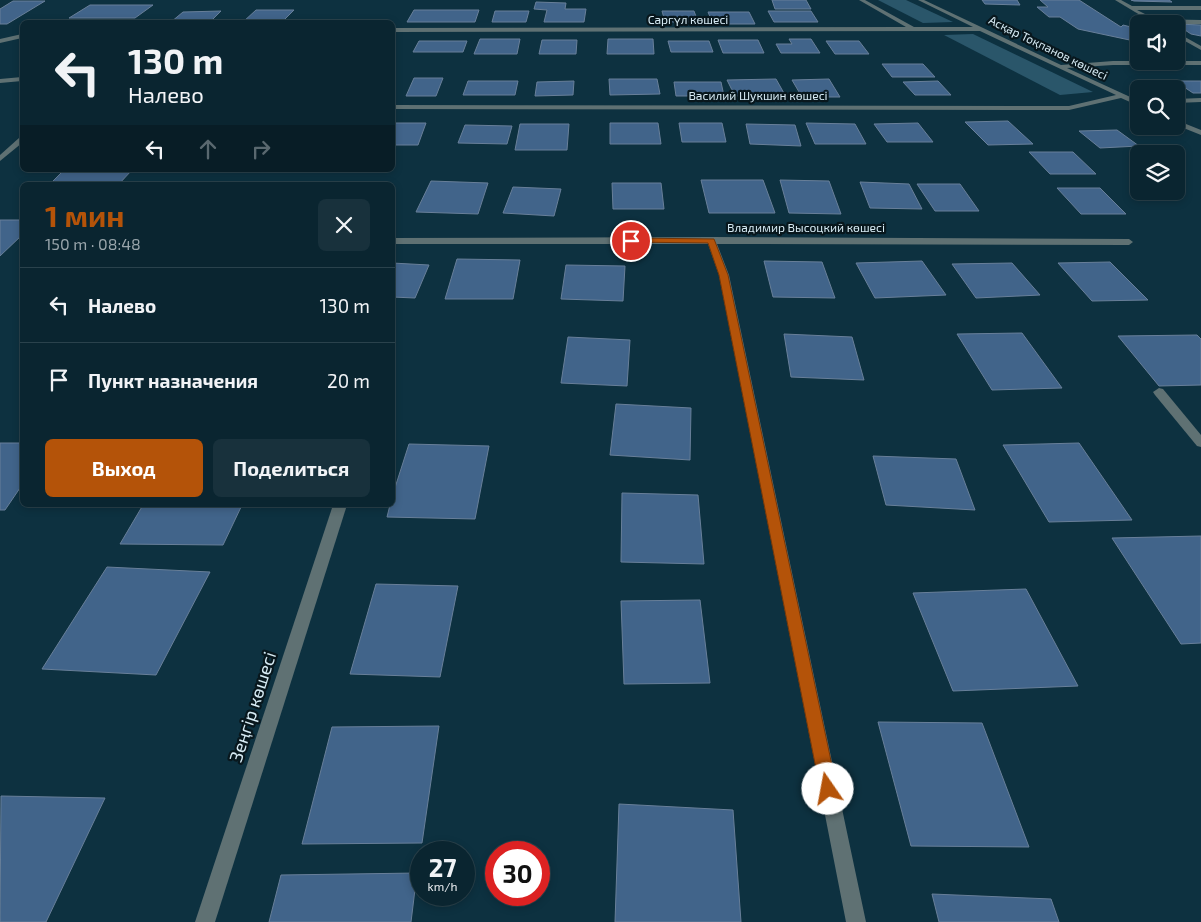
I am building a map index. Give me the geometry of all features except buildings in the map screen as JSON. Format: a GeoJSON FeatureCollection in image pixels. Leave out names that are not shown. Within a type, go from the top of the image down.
{"type":"FeatureCollection","features":[{"type":"Feature","properties":{"kind":"street"},"geometry":{"type":"LineString","coordinates":[[861,0],[914,29]]}},
{"type":"Feature","properties":{"kind":"street","name":"Асқар Тоқпанов көшесі"},"geometry":{"type":"LineString","coordinates":[[920,0],[1130,99]]}},
{"type":"Feature","properties":{"kind":"street"},"geometry":{"type":"LineString","coordinates":[[1117,0],[1143,15]]}},
{"type":"Feature","properties":{"kind":"street"},"geometry":{"type":"LineString","coordinates":[[1131,8],[1201,8]]}},
{"type":"Feature","properties":{"kind":"street"},"geometry":{"type":"LineString","coordinates":[[1185,22],[1201,22]]}},
{"type":"Feature","properties":{"kind":"street","name":"Саргүл көшесі"},"geometry":{"type":"LineString","coordinates":[[395,30],[984,29]]}},
{"type":"Feature","properties":{"kind":"street"},"geometry":{"type":"LineString","coordinates":[[0,41],[20,36]]}},
{"type":"Feature","properties":{"kind":"street"},"geometry":{"type":"LineString","coordinates":[[1185,39],[1201,48]]}},
{"type":"Feature","properties":{"kind":"street"},"geometry":{"type":"LineString","coordinates":[[1060,66],[1113,63],[1201,63]]}},
{"type":"Feature","properties":{"kind":"street"},"geometry":{"type":"LineString","coordinates":[[0,81],[20,79]]}},
{"type":"Feature","properties":{"kind":"street","name":"Василий Шукшин көшесі"},"geometry":{"type":"LineString","coordinates":[[395,107],[1069,108],[1122,96]]}},
{"type":"Feature","properties":{"kind":"street"},"geometry":{"type":"LineString","coordinates":[[1185,101],[1201,100]]}},
{"type":"Feature","properties":{"kind":"street"},"geometry":{"type":"LineString","coordinates":[[1185,126],[1201,133]]}},
{"type":"Feature","properties":{"kind":"street"},"geometry":{"type":"LineString","coordinates":[[0,159],[20,142]]}},
{"type":"Feature","properties":{"kind":"street"},"geometry":{"type":"LineString","coordinates":[[711,240],[724,275],[856,922]]}},
{"type":"Feature","properties":{"kind":"street","name":"Владимир Высоцкий көшесі"},"geometry":{"type":"LineString","coordinates":[[395,241],[1129,242]]}},
{"type":"Feature","properties":{"kind":"street"},"geometry":{"type":"LineString","coordinates":[[1159,392],[1201,443]]}},
{"type":"Feature","properties":{"kind":"street","name":"Зеңгір көшесі"},"geometry":{"type":"LineString","coordinates":[[205,922],[339,507]]}},
{"type":"Feature","properties":{"kind":"shaded area"},"geometry":{"type":"Polygon","coordinates":[[[878,0],[906,0],[953,22],[923,23],[878,0]]]}},
{"type":"Feature","properties":{"kind":"shaded area"},"geometry":{"type":"Polygon","coordinates":[[[973,34],[1093,92],[1060,95],[944,35],[973,34]]]}},
{"type":"Feature","properties":{"kind":"route"},"geometry":{"type":"LineString","coordinates":[[631,241],[711,240],[724,275],[828,789]]}}]}
